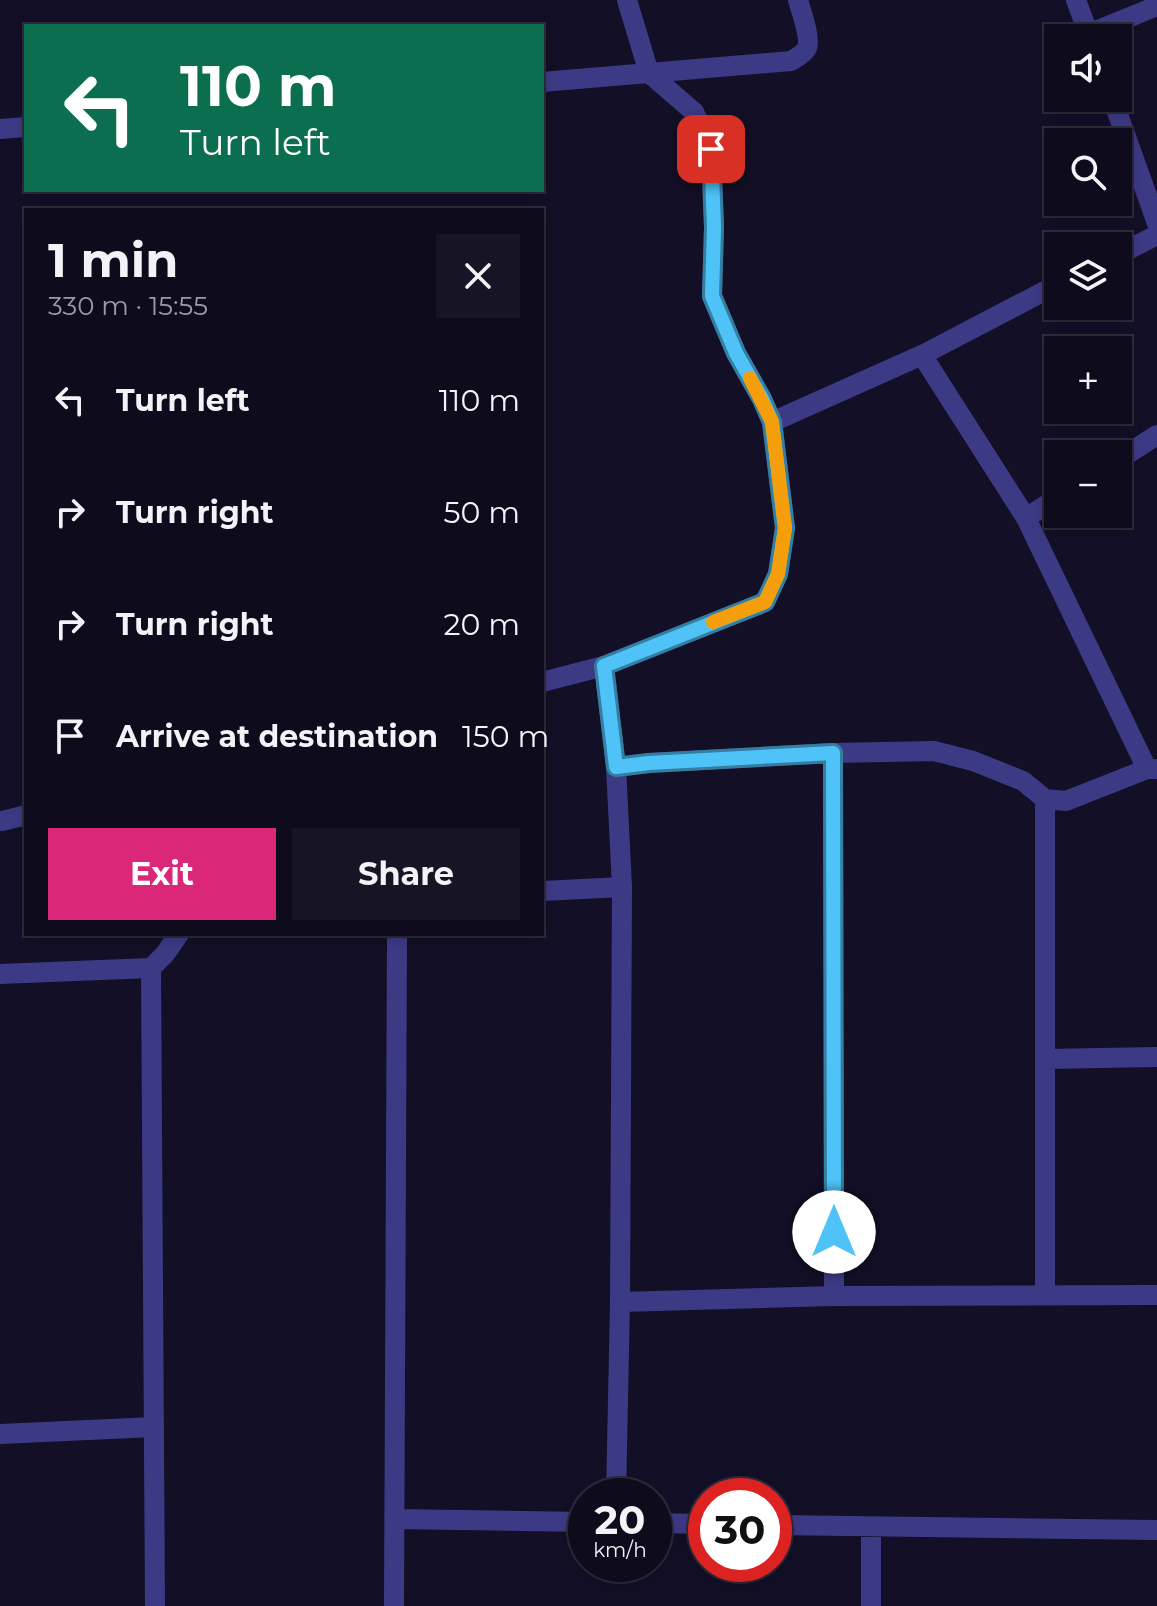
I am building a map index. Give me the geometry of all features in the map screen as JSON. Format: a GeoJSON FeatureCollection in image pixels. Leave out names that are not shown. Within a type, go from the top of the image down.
{"type":"FeatureCollection","features":[{"type":"Feature","properties":{"kind":"street"},"geometry":{"type":"LineString","coordinates":[[544,681],[604,666],[765,602],[778,574],[785,528],[772,422],[736,353],[712,296],[714,227],[711,149],[694,112],[649,73],[627,0]]}},
{"type":"Feature","properties":{"kind":"street"},"geometry":{"type":"LineString","coordinates":[[544,82],[791,61],[807,47],[798,0]]}},
{"type":"Feature","properties":{"kind":"street"},"geometry":{"type":"LineString","coordinates":[[1076,0],[1085,24]]}},
{"type":"Feature","properties":{"kind":"street"},"geometry":{"type":"LineString","coordinates":[[1116,24],[1157,6]]}},
{"type":"Feature","properties":{"kind":"street"},"geometry":{"type":"LineString","coordinates":[[1117,112],[1157,223]]}},
{"type":"Feature","properties":{"kind":"street"},"geometry":{"type":"LineString","coordinates":[[0,129],[24,127]]}},
{"type":"Feature","properties":{"kind":"street"},"geometry":{"type":"LineString","coordinates":[[1132,248],[1157,235]]}},
{"type":"Feature","properties":{"kind":"street"},"geometry":{"type":"LineString","coordinates":[[772,422],[922,355],[1044,291]]}},
{"type":"Feature","properties":{"kind":"street"},"geometry":{"type":"LineString","coordinates":[[616,767],[833,753],[934,751],[973,761],[1023,781],[1045,799],[1066,801],[1152,769],[1026,518],[922,355]]}},
{"type":"Feature","properties":{"kind":"street"},"geometry":{"type":"LineString","coordinates":[[1132,451],[1157,435]]}},
{"type":"Feature","properties":{"kind":"street"},"geometry":{"type":"LineString","coordinates":[[1026,518],[1044,506]]}},
{"type":"Feature","properties":{"kind":"street"},"geometry":{"type":"LineString","coordinates":[[604,666],[616,767],[622,887],[616,1478]]}},
{"type":"Feature","properties":{"kind":"street"},"geometry":{"type":"LineString","coordinates":[[833,753],[834,1296]]}},
{"type":"Feature","properties":{"kind":"street"},"geometry":{"type":"LineString","coordinates":[[1045,799],[1045,1294]]}},
{"type":"Feature","properties":{"kind":"street"},"geometry":{"type":"LineString","coordinates":[[2,821],[24,816]]}},
{"type":"Feature","properties":{"kind":"street"},"geometry":{"type":"LineString","coordinates":[[544,891],[622,887]]}},
{"type":"Feature","properties":{"kind":"street"},"geometry":{"type":"LineString","coordinates":[[0,974],[151,968],[178,936]]}},
{"type":"Feature","properties":{"kind":"street"},"geometry":{"type":"LineString","coordinates":[[394,1606],[397,936]]}},
{"type":"Feature","properties":{"kind":"street"},"geometry":{"type":"LineString","coordinates":[[151,968],[155,1606]]}},
{"type":"Feature","properties":{"kind":"street"},"geometry":{"type":"LineString","coordinates":[[1045,1059],[1157,1057]]}},
{"type":"Feature","properties":{"kind":"street"},"geometry":{"type":"LineString","coordinates":[[620,1302],[834,1296],[1157,1295]]}},
{"type":"Feature","properties":{"kind":"street"},"geometry":{"type":"LineString","coordinates":[[0,1434],[154,1427]]}},
{"type":"Feature","properties":{"kind":"street"},"geometry":{"type":"LineString","coordinates":[[395,1519],[568,1522]]}},
{"type":"Feature","properties":{"kind":"street"},"geometry":{"type":"LineString","coordinates":[[792,1525],[1157,1530]]}},
{"type":"Feature","properties":{"kind":"street"},"geometry":{"type":"LineString","coordinates":[[871,1527],[871,1606]]}},
{"type":"Feature","properties":{"kind":"slow traffic"},"geometry":{"type":"LineString","coordinates":[[713,622],[765,602],[778,574],[785,528],[772,422],[750,378]]}},
{"type":"Feature","properties":{"kind":"route"},"geometry":{"type":"LineString","coordinates":[[711,149],[714,227],[712,296],[736,353],[772,422],[785,528],[778,574],[765,602],[604,666],[616,767],[833,753],[834,1232]]}}]}
